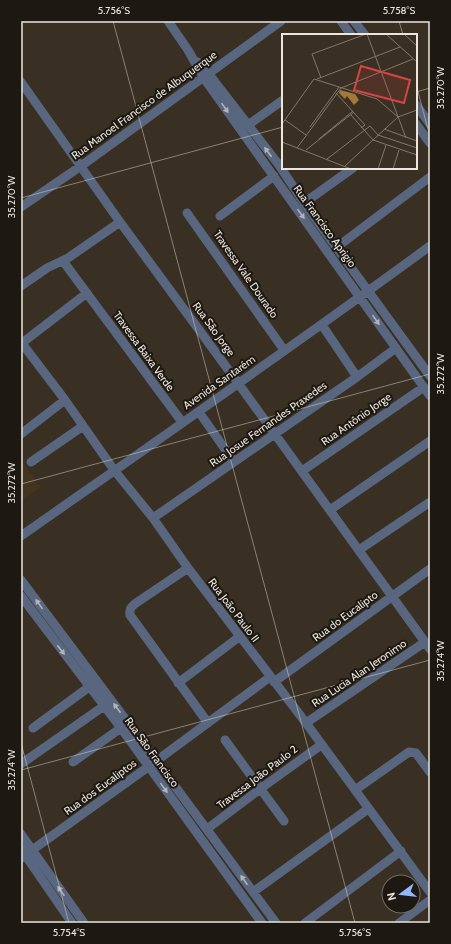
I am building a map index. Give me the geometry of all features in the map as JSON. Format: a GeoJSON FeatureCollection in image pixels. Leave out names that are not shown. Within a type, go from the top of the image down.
{"type":"FeatureCollection","features":[{"type":"Feature","properties":{"kind":"street","name":"Rua Francisco Aprigio"},"geometry":{"type":"LineString","coordinates":[[168,21],[274,176],[430,396]]}},
{"type":"Feature","properties":{"kind":"street","name":"Rua Manoel Francisco de Albuquerque"},"geometry":{"type":"LineString","coordinates":[[21,207],[81,166],[281,21]]}},
{"type":"Feature","properties":{"kind":"street"},"geometry":{"type":"LineString","coordinates":[[341,21],[350,34]]}},
{"type":"Feature","properties":{"kind":"street"},"geometry":{"type":"LineString","coordinates":[[354,21],[363,34]]}},
{"type":"Feature","properties":{"kind":"street","name":"Rua Francisco Aprigio"},"geometry":{"type":"LineString","coordinates":[[205,75],[281,164]]}},
{"type":"Feature","properties":{"kind":"street","name":"Rua São Jorge"},"geometry":{"type":"LineString","coordinates":[[21,82],[120,222],[428,646]]}},
{"type":"Feature","properties":{"kind":"street"},"geometry":{"type":"LineString","coordinates":[[248,125],[282,101]]}},
{"type":"Feature","properties":{"kind":"street"},"geometry":{"type":"LineString","coordinates":[[417,106],[430,124]]}},
{"type":"Feature","properties":{"kind":"street"},"geometry":{"type":"LineString","coordinates":[[417,125],[430,143]]}},
{"type":"Feature","properties":{"kind":"street","name":"Rua Francisco Aprigio"},"geometry":{"type":"LineString","coordinates":[[284,169],[304,203],[430,376]]}},
{"type":"Feature","properties":{"kind":"street"},"geometry":{"type":"LineString","coordinates":[[304,203],[351,169]]}},
{"type":"Feature","properties":{"kind":"street"},"geometry":{"type":"LineString","coordinates":[[220,216],[274,176]]}},
{"type":"Feature","properties":{"kind":"street"},"geometry":{"type":"LineString","coordinates":[[337,247],[430,177]]}},
{"type":"Feature","properties":{"kind":"street","name":"Travessa Vale Dourado"},"geometry":{"type":"LineString","coordinates":[[187,213],[284,350]]}},
{"type":"Feature","properties":{"kind":"street"},"geometry":{"type":"LineString","coordinates":[[21,286],[47,268],[63,261],[120,222]]}},
{"type":"Feature","properties":{"kind":"street","name":"Avenida Santarém"},"geometry":{"type":"LineString","coordinates":[[21,536],[182,422],[199,412],[430,246]]}},
{"type":"Feature","properties":{"kind":"street","name":"Travessa Baixa Verde"},"geometry":{"type":"LineString","coordinates":[[63,261],[182,422]]}},
{"type":"Feature","properties":{"kind":"street"},"geometry":{"type":"LineString","coordinates":[[21,342],[87,293]]}},
{"type":"Feature","properties":{"kind":"street"},"geometry":{"type":"LineString","coordinates":[[322,324],[357,377]]}},
{"type":"Feature","properties":{"kind":"street","name":"Rua João Paulo II"},"geometry":{"type":"LineString","coordinates":[[21,342],[65,400],[114,470],[153,518],[239,637],[306,723],[430,892]]}},
{"type":"Feature","properties":{"kind":"street","name":"Rua Josue Fernandes Praxedes"},"geometry":{"type":"LineString","coordinates":[[153,518],[357,377],[396,348]]}},
{"type":"Feature","properties":{"kind":"street","name":"Rua Antônio Jorge"},"geometry":{"type":"LineString","coordinates":[[302,471],[424,387]]}},
{"type":"Feature","properties":{"kind":"street"},"geometry":{"type":"LineString","coordinates":[[21,434],[65,400]]}},
{"type":"Feature","properties":{"kind":"street"},"geometry":{"type":"LineString","coordinates":[[199,412],[234,462]]}},
{"type":"Feature","properties":{"kind":"street"},"geometry":{"type":"LineString","coordinates":[[32,462],[83,426]]}},
{"type":"Feature","properties":{"kind":"street"},"geometry":{"type":"LineString","coordinates":[[330,510],[430,441]]}},
{"type":"Feature","properties":{"kind":"street"},"geometry":{"type":"LineString","coordinates":[[359,550],[430,502]]}},
{"type":"Feature","properties":{"kind":"street"},"geometry":{"type":"LineString","coordinates":[[188,568],[136,603],[130,609],[130,615],[208,723]]}},
{"type":"Feature","properties":{"kind":"street","name":"Rua do Eucalipto"},"geometry":{"type":"LineString","coordinates":[[272,679],[430,569]]}},
{"type":"Feature","properties":{"kind":"street","name":"Rua São Francisco"},"geometry":{"type":"LineString","coordinates":[[21,580],[276,923]]}},
{"type":"Feature","properties":{"kind":"street","name":"Rua São Francisco"},"geometry":{"type":"LineString","coordinates":[[21,596],[121,728],[262,923]]}},
{"type":"Feature","properties":{"kind":"street"},"geometry":{"type":"LineString","coordinates":[[178,683],[239,637]]}},
{"type":"Feature","properties":{"kind":"street","name":"Rua Lucia Alan Jeronimo"},"geometry":{"type":"LineString","coordinates":[[306,723],[428,646]]}},
{"type":"Feature","properties":{"kind":"street","name":"Rua dos Eucaliptos"},"geometry":{"type":"LineString","coordinates":[[25,853],[272,679]]}},
{"type":"Feature","properties":{"kind":"street"},"geometry":{"type":"LineString","coordinates":[[33,728],[89,687]]}},
{"type":"Feature","properties":{"kind":"street"},"geometry":{"type":"LineString","coordinates":[[21,764],[104,706]]}},
{"type":"Feature","properties":{"kind":"street"},"geometry":{"type":"LineString","coordinates":[[73,762],[121,728]]}},
{"type":"Feature","properties":{"kind":"street"},"geometry":{"type":"LineString","coordinates":[[225,740],[284,821]]}},
{"type":"Feature","properties":{"kind":"street","name":"Travessa João Paulo 2"},"geometry":{"type":"LineString","coordinates":[[207,829],[321,744]]}},
{"type":"Feature","properties":{"kind":"street"},"geometry":{"type":"LineString","coordinates":[[355,790],[411,752],[416,753],[430,772]]}},
{"type":"Feature","properties":{"kind":"street"},"geometry":{"type":"LineString","coordinates":[[253,892],[368,809]]}},
{"type":"Feature","properties":{"kind":"street"},"geometry":{"type":"LineString","coordinates":[[21,834],[25,853],[72,923]]}},
{"type":"Feature","properties":{"kind":"street"},"geometry":{"type":"LineString","coordinates":[[305,923],[401,851]]}},
{"type":"Feature","properties":{"kind":"street"},"geometry":{"type":"LineString","coordinates":[[25,853],[84,923]]}},
{"type":"Feature","properties":{"kind":"street"},"geometry":{"type":"LineString","coordinates":[[399,923],[430,900]]}},
{"type":"Feature","properties":{"kind":"shaded area"},"geometry":{"type":"Polygon","coordinates":[[[21,460],[41,487],[21,501],[21,460]]]}}]}
